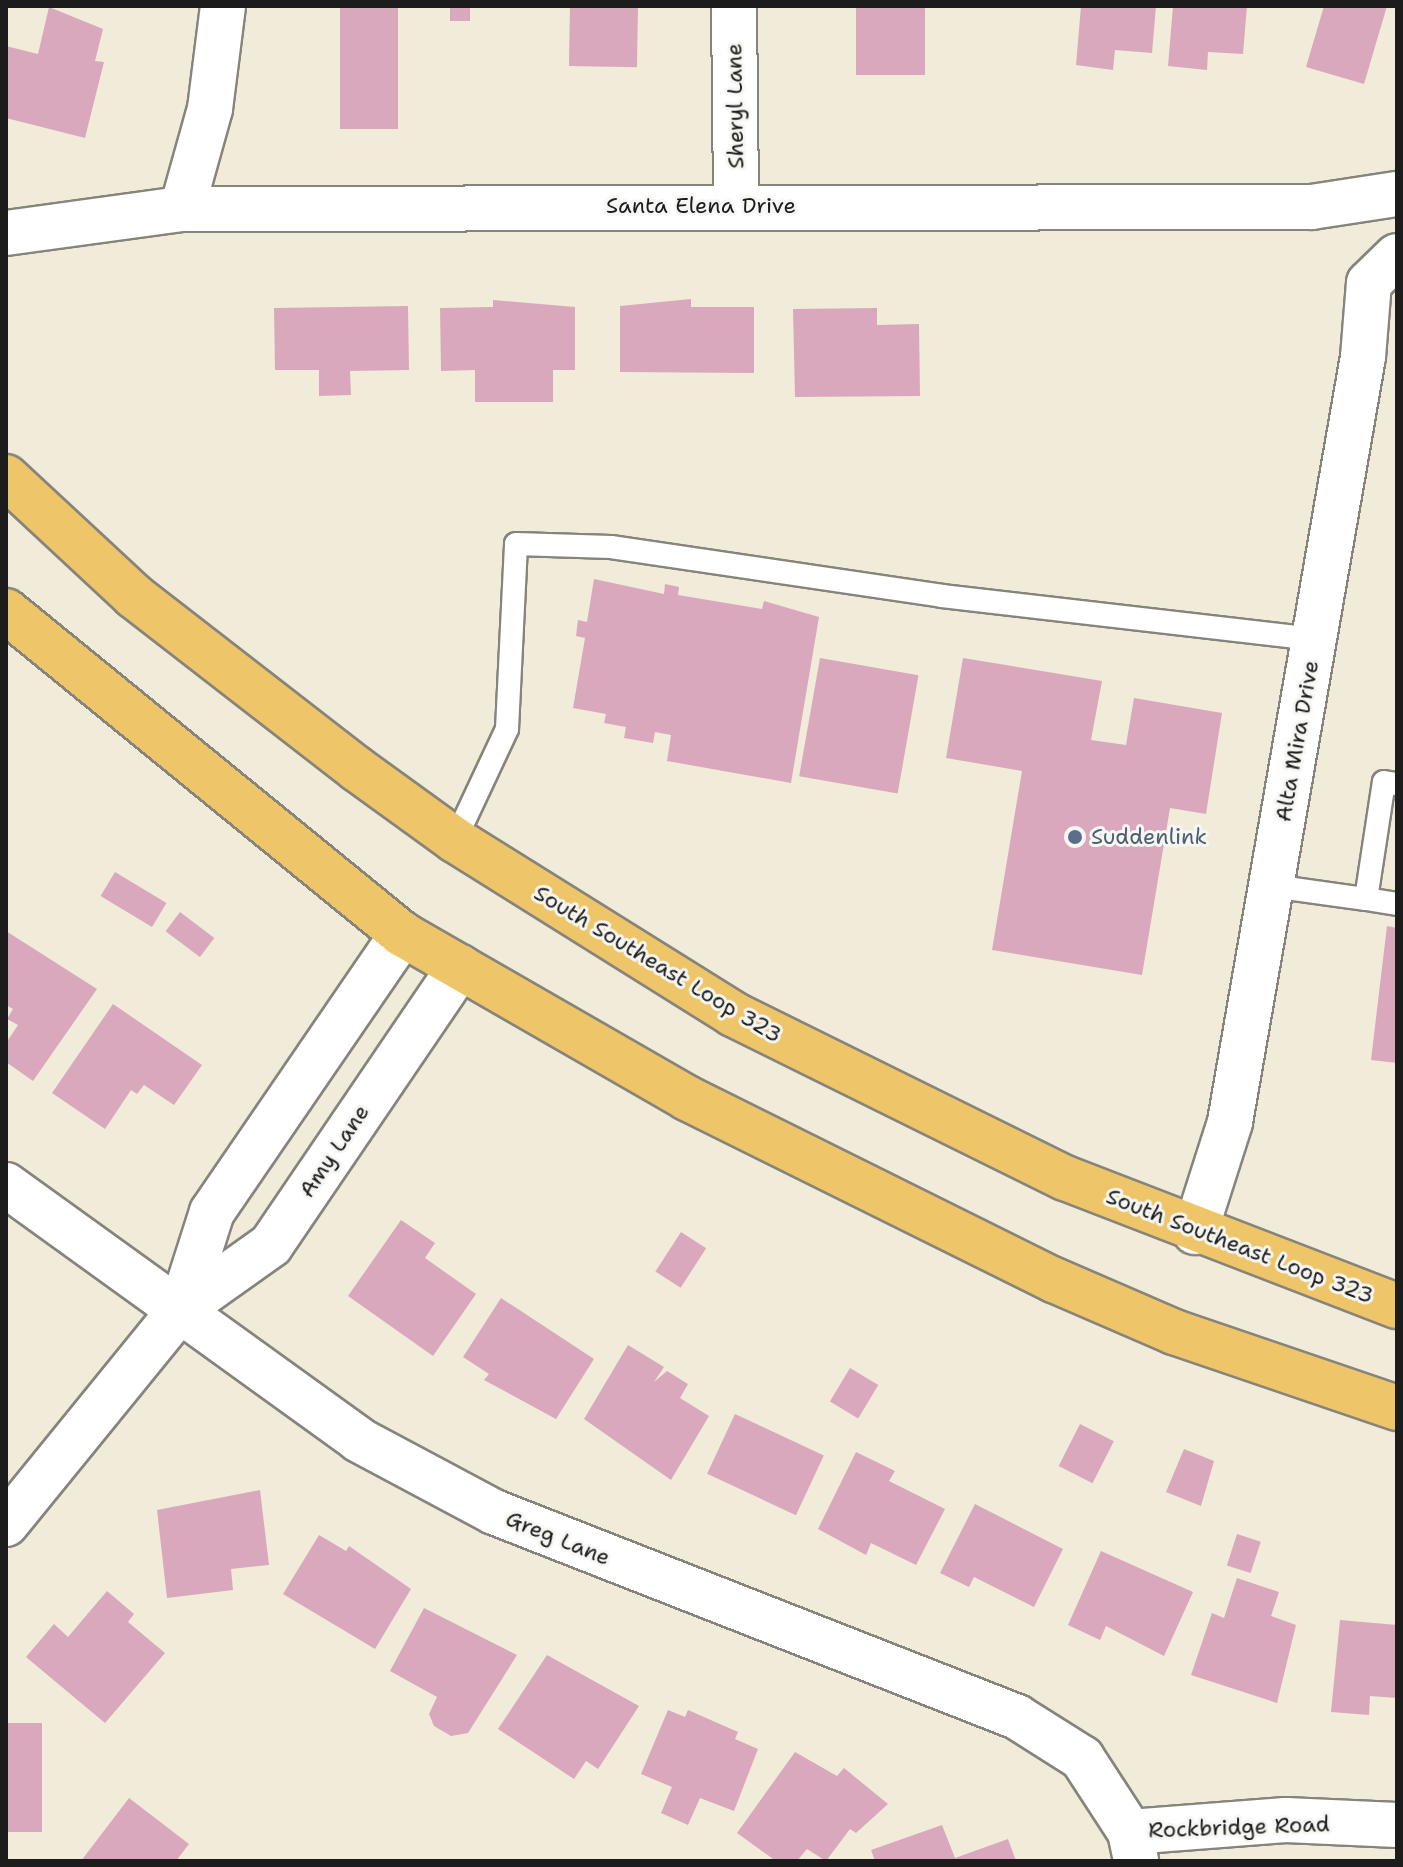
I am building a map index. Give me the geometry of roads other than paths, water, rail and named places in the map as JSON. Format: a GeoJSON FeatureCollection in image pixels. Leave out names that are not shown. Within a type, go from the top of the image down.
{"type":"FeatureCollection","features":[{"type":"Feature","properties":{"kind":"highway","name":"South Southeast Loop 323"},"geometry":{"type":"LineString","coordinates":[[6,477],[134,596],[455,840],[733,1014],[850,1076],[1195,1232],[1397,1306]]}},
{"type":"Feature","properties":{"kind":"highway"},"geometry":{"type":"LineString","coordinates":[[6,611],[402,934],[687,1098],[932,1225],[1174,1332],[1397,1408]]}},
{"type":"Feature","properties":{"kind":"street"},"geometry":{"type":"LineString","coordinates":[[182,209],[210,109],[223,6]]}},
{"type":"Feature","properties":{"kind":"street","name":"Sheryl Lane"},"geometry":{"type":"LineString","coordinates":[[734,6],[736,206]]}},
{"type":"Feature","properties":{"kind":"street","name":"Santa Elena Drive"},"geometry":{"type":"LineString","coordinates":[[6,233],[182,209],[1312,207],[1397,194]]}},
{"type":"Feature","properties":{"kind":"street","name":"Alta Mira Drive"},"geometry":{"type":"LineString","coordinates":[[1195,1232],[1230,1122],[1314,639],[1369,283],[1397,256]]}},
{"type":"Feature","properties":{"kind":"street","name":"Amy Lane"},"geometry":{"type":"LineString","coordinates":[[181,1309],[212,1212],[402,934]]}},
{"type":"Feature","properties":{"kind":"street","name":"Amy Lane"},"geometry":{"type":"LineString","coordinates":[[6,1524],[181,1309],[271,1245],[460,967]]}},
{"type":"Feature","properties":{"kind":"street","name":"Greg Lane"},"geometry":{"type":"LineString","coordinates":[[6,1185],[359,1440],[494,1512],[1017,1717],[1082,1758],[1133,1847]]}},
{"type":"Feature","properties":{"kind":"street","name":"Rockbridge Road"},"geometry":{"type":"LineString","coordinates":[[1133,1847],[1286,1820],[1397,1825]]}},
{"type":"Feature","properties":{"kind":"lane"},"geometry":{"type":"LineString","coordinates":[[455,840],[507,729],[516,544],[611,547],[942,596],[1314,639]]}},
{"type":"Feature","properties":{"kind":"lane"},"geometry":{"type":"LineString","coordinates":[[1366,899],[1384,782],[1397,784]]}},
{"type":"Feature","properties":{"kind":"lane"},"geometry":{"type":"LineString","coordinates":[[1272,886],[1397,904]]}},
{"type":"Feature","properties":{"kind":"place","name":"Suddenlink"},"geometry":{"type":"Point","coordinates":[1075,837]}}]}
